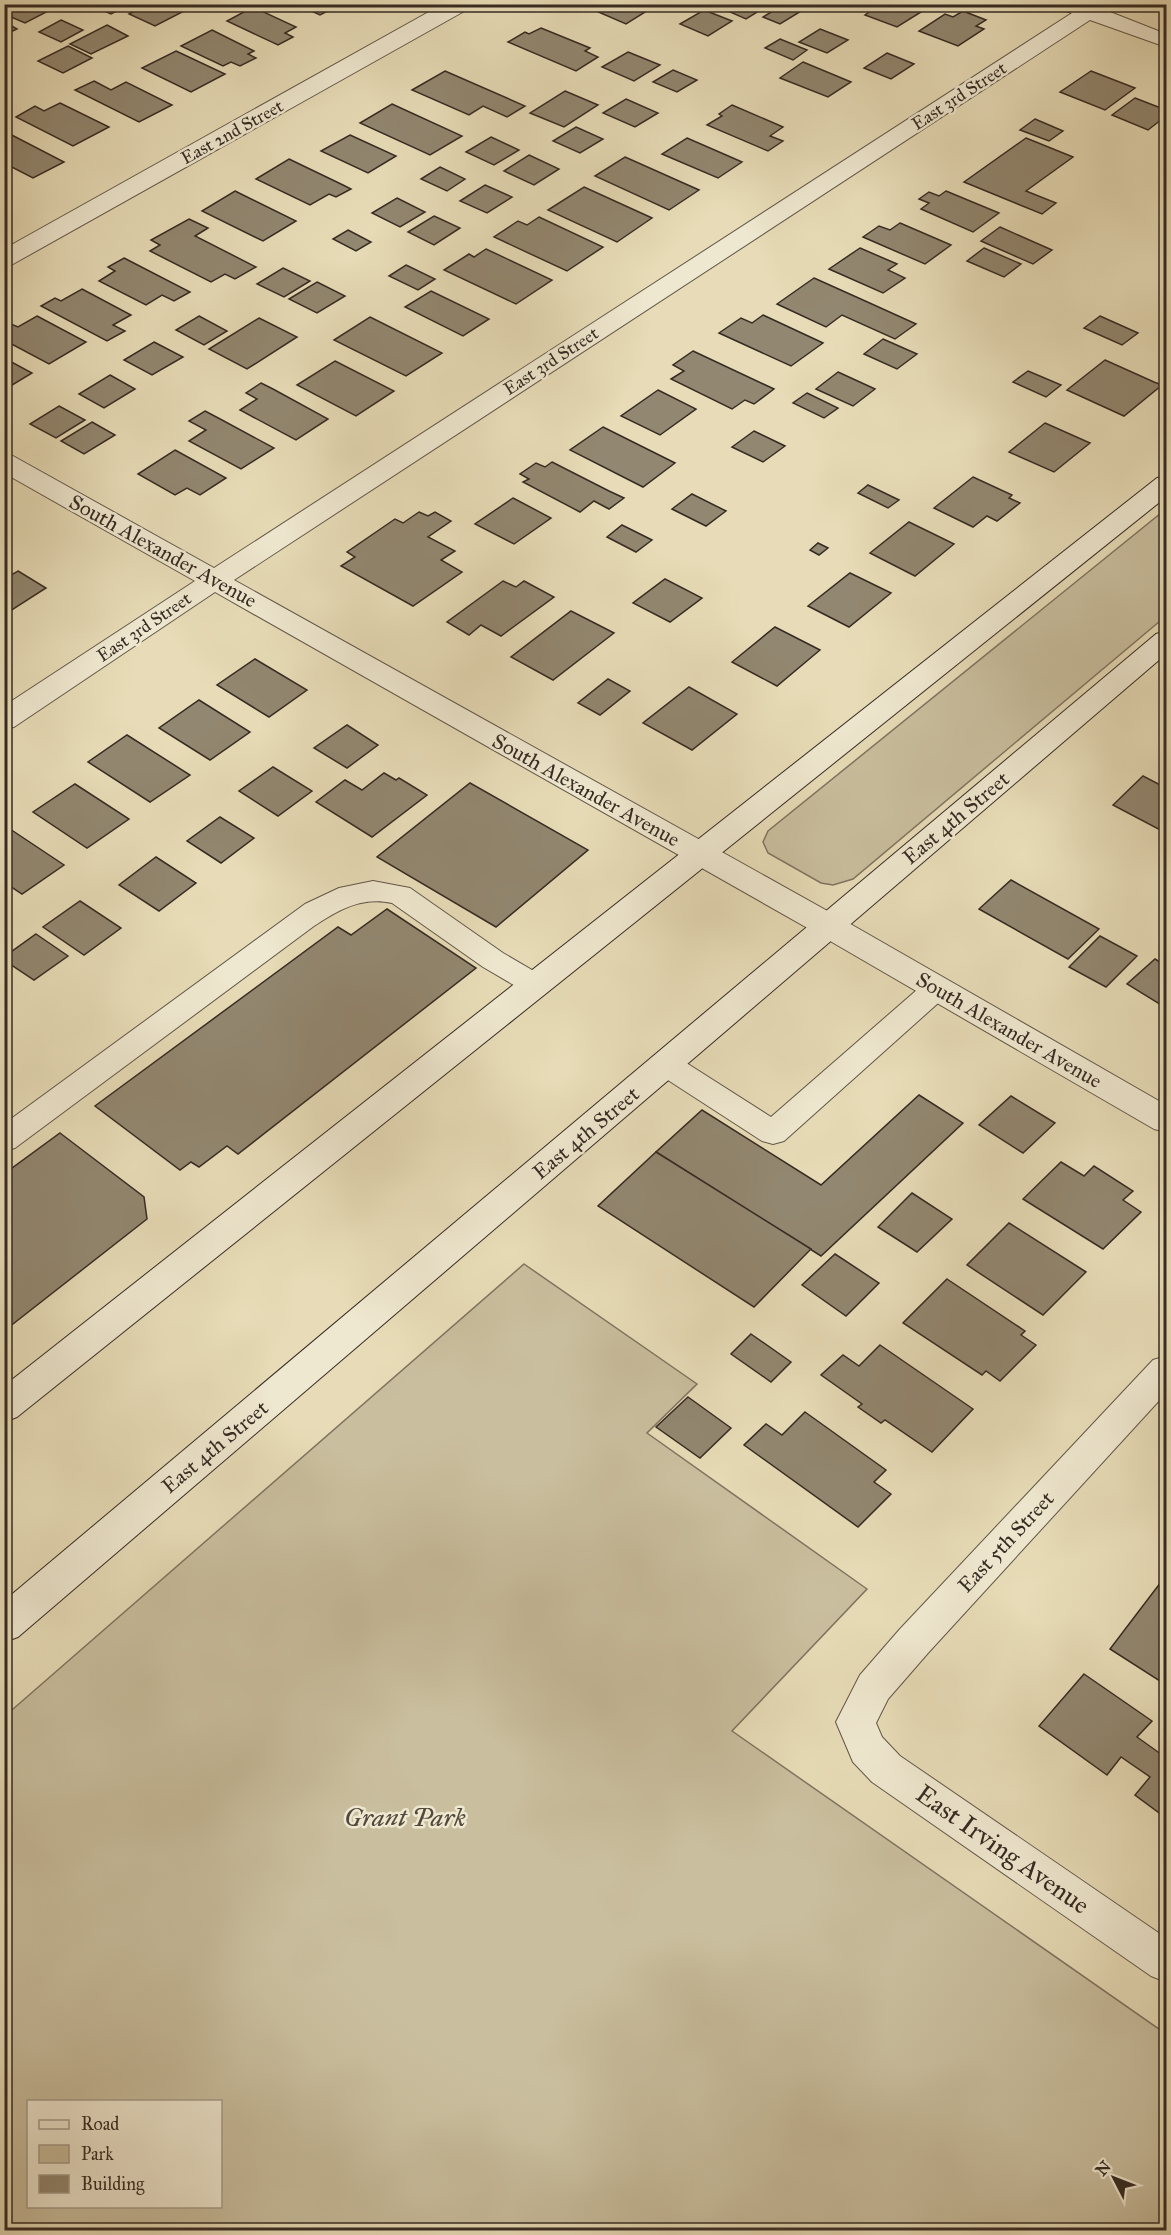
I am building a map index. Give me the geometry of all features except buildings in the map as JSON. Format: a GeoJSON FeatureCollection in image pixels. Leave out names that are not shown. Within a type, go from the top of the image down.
{"type":"FeatureCollection","features":[{"type":"Feature","properties":{"kind":"street","name":"East 2nd Street"},"geometry":{"type":"LineString","coordinates":[[4,259],[460,4]]}},
{"type":"Feature","properties":{"kind":"street"},"geometry":{"type":"LineString","coordinates":[[1086,7],[1167,41]]}},
{"type":"Feature","properties":{"kind":"street","name":"East 3rd Street"},"geometry":{"type":"LineString","coordinates":[[4,720],[1086,7]]}},
{"type":"Feature","properties":{"kind":"street","name":"South Alexander Avenue"},"geometry":{"type":"LineString","coordinates":[[4,462],[829,926],[1167,1120]]}},
{"type":"Feature","properties":{"kind":"street"},"geometry":{"type":"LineString","coordinates":[[4,1407],[534,984],[1167,484]]}},
{"type":"Feature","properties":{"kind":"street","name":"East 4th Street"},"geometry":{"type":"LineString","coordinates":[[4,1625],[1167,640]]}},
{"type":"Feature","properties":{"kind":"street","name":"East 5th Street"},"geometry":{"type":"LineString","coordinates":[[856,1722],[874,1687],[914,1641],[1167,1370]]}},
{"type":"Feature","properties":{"kind":"street","name":"East Irving Avenue"},"geometry":{"type":"LineString","coordinates":[[856,1722],[867,1749],[886,1770],[1167,1962]]}},
{"type":"Feature","properties":{"kind":"lane"},"geometry":{"type":"LineString","coordinates":[[4,1140],[294,926],[339,897],[371,891],[386,891],[400,895],[493,960],[534,984]]}},
{"type":"Feature","properties":{"kind":"lane"},"geometry":{"type":"LineString","coordinates":[[667,1065],[773,1133],[936,989]]}},
{"type":"Feature","properties":{"kind":"green space"},"geometry":{"type":"Polygon","coordinates":[[[1166,509],[1166,616],[853,879],[833,885],[821,883],[768,853],[763,842],[768,831],[1166,509]]]}},
{"type":"Feature","properties":{"kind":"green space","name":"Grant Park"},"geometry":{"type":"Polygon","coordinates":[[[524,1264],[697,1384],[647,1433],[867,1589],[732,1731],[1166,2034],[1166,2230],[5,2230],[5,1716],[524,1264]]]}}]}
